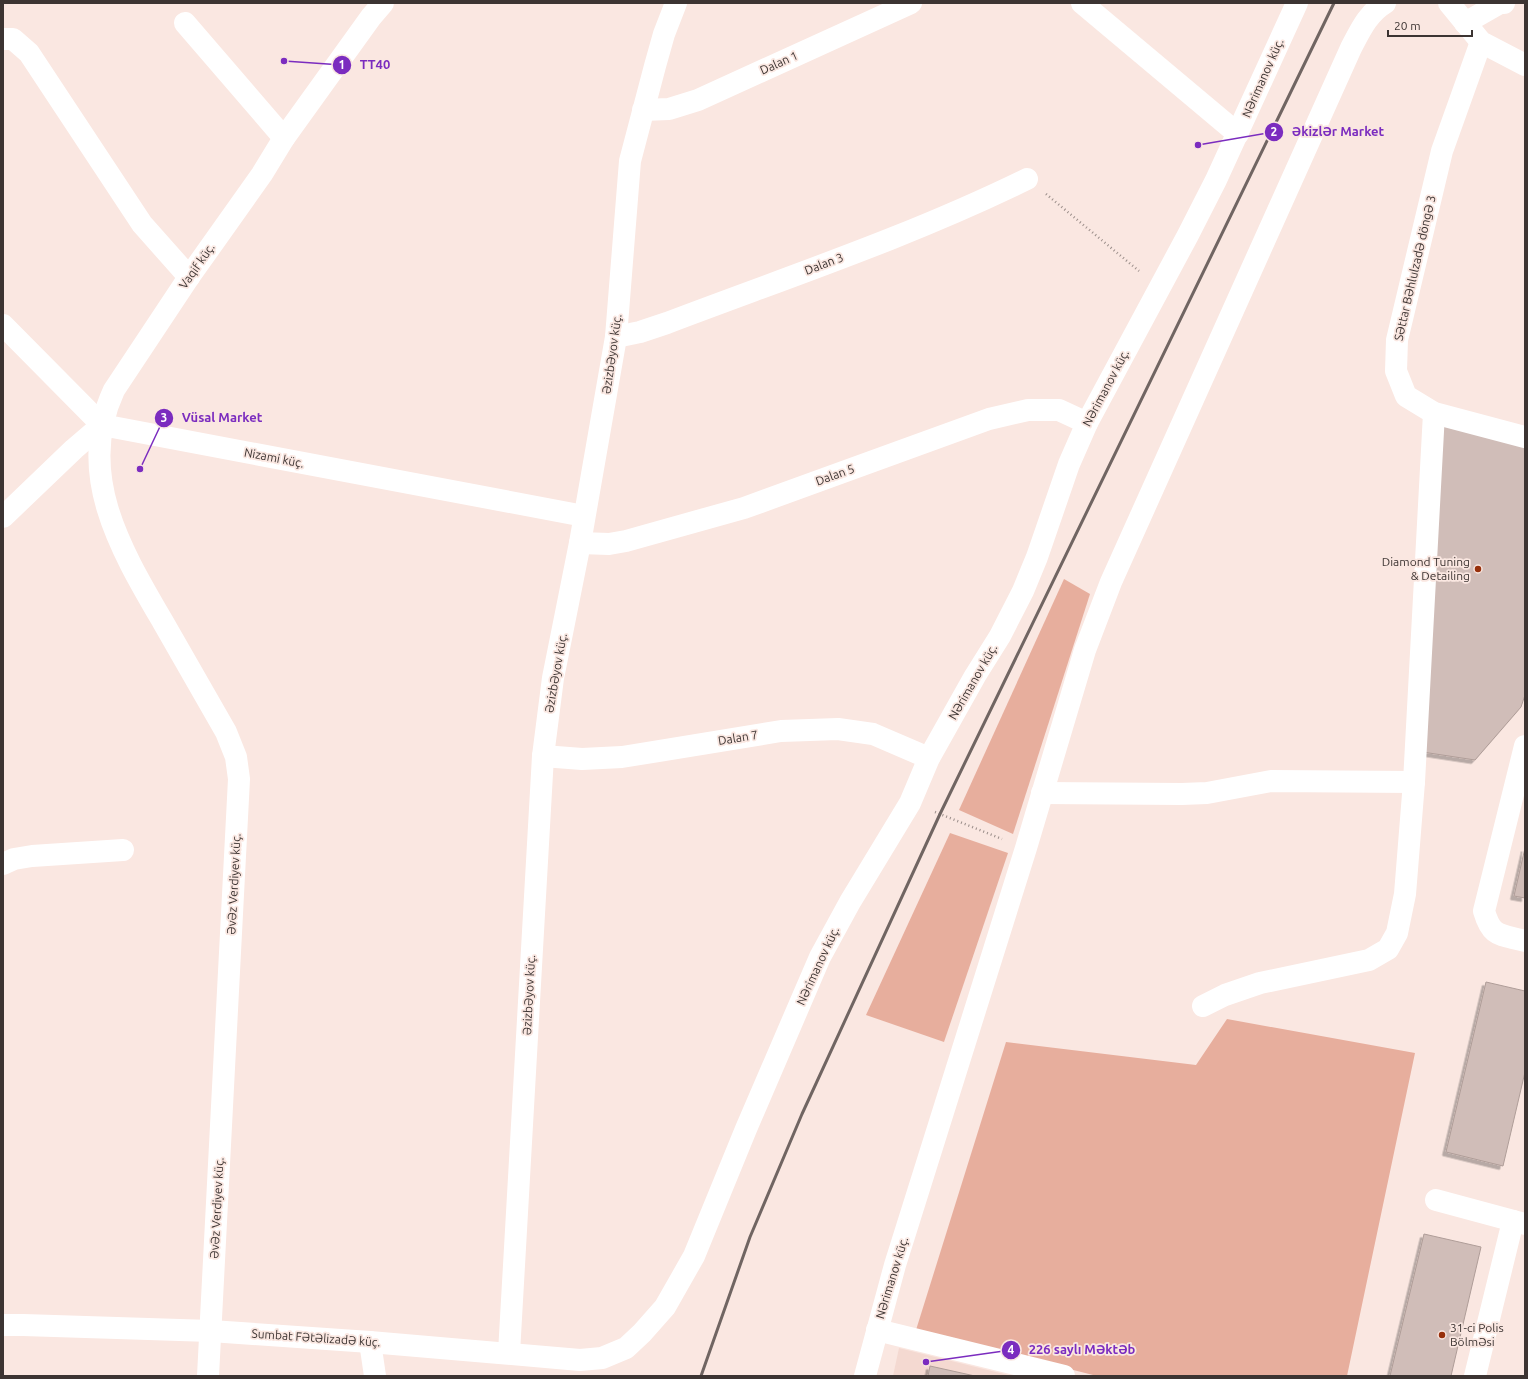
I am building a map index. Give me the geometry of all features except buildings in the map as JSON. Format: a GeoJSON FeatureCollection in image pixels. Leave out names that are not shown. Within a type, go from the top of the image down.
{"type":"FeatureCollection","features":[{"type":"Feature","properties":{"kind":"street","name":"Əzizbəyov küç."},"geometry":{"type":"LineString","coordinates":[[510,1353],[543,756],[553,678],[580,543],[616,337],[630,162],[664,34],[676,3]]}},
{"type":"Feature","properties":{"kind":"street","name":"Dalan 1"},"geometry":{"type":"LineString","coordinates":[[643,110],[668,109],[698,100],[911,3]]}},
{"type":"Feature","properties":{"kind":"street"},"geometry":{"type":"LineString","coordinates":[[1082,3],[1238,134]]}},
{"type":"Feature","properties":{"kind":"street","name":"Nərimanov küç."},"geometry":{"type":"LineString","coordinates":[[626,1348],[642,1333],[665,1307],[694,1256],[746,1129],[820,957],[850,902],[910,803],[929,758],[975,676],[1000,636],[1023,591],[1037,557],[1069,464],[1087,423],[1192,228],[1238,134],[1297,3]]}},
{"type":"Feature","properties":{"kind":"street","name":"Nərimanov küç."},"geometry":{"type":"LineString","coordinates":[[865,1376],[895,1265],[1026,848],[1085,650],[1111,582],[1351,48],[1363,25],[1377,8],[1385,3]]}},
{"type":"Feature","properties":{"kind":"street"},"geometry":{"type":"LineString","coordinates":[[1449,3],[1481,42],[1525,65]]}},
{"type":"Feature","properties":{"kind":"street"},"geometry":{"type":"LineString","coordinates":[[1465,23],[1500,3],[1504,3]]}},
{"type":"Feature","properties":{"kind":"street","name":"Vaqif küç."},"geometry":{"type":"LineString","coordinates":[[102,425],[107,406],[114,390],[189,277],[262,174],[284,138],[371,8]]}},
{"type":"Feature","properties":{"kind":"street"},"geometry":{"type":"LineString","coordinates":[[185,23],[284,138]]}},
{"type":"Feature","properties":{"kind":"street"},"geometry":{"type":"LineString","coordinates":[[3,40],[13,39],[29,53],[142,224],[189,277]]}},
{"type":"Feature","properties":{"kind":"street","name":"Səttar Bəhlulzadə döngə 3"},"geometry":{"type":"LineString","coordinates":[[1481,42],[1442,151],[1397,340],[1396,371],[1406,396],[1434,413],[1525,437]]}},
{"type":"Feature","properties":{"kind":"street","name":"Dalan 3"},"geometry":{"type":"LineString","coordinates":[[616,337],[640,332],[667,323],[912,231],[1027,179]]}},
{"type":"Feature","properties":{"kind":"street"},"geometry":{"type":"LineString","coordinates":[[3,325],[102,425],[74,449],[3,517]]}},
{"type":"Feature","properties":{"kind":"street","name":"Dalan 5"},"geometry":{"type":"LineString","coordinates":[[580,543],[609,544],[626,541],[744,508],[989,419],[1022,411],[1059,410],[1087,423]]}},
{"type":"Feature","properties":{"kind":"street"},"geometry":{"type":"LineString","coordinates":[[1203,1006],[1225,995],[1260,983],[1369,960],[1388,949],[1397,933],[1405,894],[1414,782],[1434,413]]}},
{"type":"Feature","properties":{"kind":"street","name":"Nizami küç."},"geometry":{"type":"LineString","coordinates":[[102,425],[584,516]]}},
{"type":"Feature","properties":{"kind":"street","name":"Əvəz Verdiyev küç."},"geometry":{"type":"LineString","coordinates":[[102,425],[99,441],[98,464],[107,510],[116,535],[132,569],[226,732],[236,757],[239,779],[208,1376]]}},
{"type":"Feature","properties":{"kind":"street","name":"Dalan 7"},"geometry":{"type":"LineString","coordinates":[[543,756],[582,759],[622,757],[781,731],[838,729],[873,734],[929,758]]}},
{"type":"Feature","properties":{"kind":"street"},"geometry":{"type":"LineString","coordinates":[[1525,746],[1484,911],[1488,924],[1495,932],[1525,941]]}},
{"type":"Feature","properties":{"kind":"street"},"geometry":{"type":"LineString","coordinates":[[1042,793],[1208,793],[1271,781],[1414,782]]}},
{"type":"Feature","properties":{"kind":"street"},"geometry":{"type":"LineString","coordinates":[[3,864],[14,859],[32,856],[122,850]]}},
{"type":"Feature","properties":{"kind":"street"},"geometry":{"type":"LineString","coordinates":[[1436,1200],[1519,1222],[1475,1376]]}},
{"type":"Feature","properties":{"kind":"street","name":"Sumbat Fətəlizadə küç."},"geometry":{"type":"LineString","coordinates":[[3,1325],[23,1324],[211,1331],[510,1353],[580,1360],[602,1358],[626,1348]]}},
{"type":"Feature","properties":{"kind":"street"},"geometry":{"type":"LineString","coordinates":[[877,1330],[1064,1376]]}},
{"type":"Feature","properties":{"kind":"street"},"geometry":{"type":"LineString","coordinates":[[370,1342],[374,1376]]}},
{"type":"Feature","properties":{"kind":"path"},"geometry":{"type":"LineString","coordinates":[[1027,179],[1159,288]]}},
{"type":"Feature","properties":{"kind":"path"},"geometry":{"type":"LineString","coordinates":[[910,803],[1026,848]]}},
{"type":"Feature","properties":{"kind":"shaded area"},"geometry":{"type":"Polygon","coordinates":[[[1064,579],[1090,594],[1013,834],[959,810],[1064,579]]]}},
{"type":"Feature","properties":{"kind":"shaded area"},"geometry":{"type":"Polygon","coordinates":[[[950,833],[1008,853],[944,1042],[866,1015],[950,833]]]}},
{"type":"Feature","properties":{"kind":"shaded area"},"geometry":{"type":"Polygon","coordinates":[[[1227,1019],[1415,1053],[1347,1376],[1097,1376],[916,1330],[1006,1042],[1196,1065],[1227,1019]]]}},
{"type":"Feature","properties":{"kind":"shaded area"},"geometry":{"type":"Polygon","coordinates":[[[899,1348],[1012,1376],[893,1376],[899,1348]]]}},
{"type":"Feature","properties":{"kind":"railway"},"geometry":{"type":"LineString","coordinates":[[701,1376],[750,1237],[802,1114],[940,814],[1334,3]]}},
{"type":"Feature","properties":{"kind":"place","name":"TT40"},"geometry":{"type":"Point","coordinates":[284,61]}},
{"type":"Feature","properties":{"kind":"place","name":"Əkizlər Market"},"geometry":{"type":"Point","coordinates":[1198,145]}},
{"type":"Feature","properties":{"kind":"place","name":"Vüsal Market"},"geometry":{"type":"Point","coordinates":[140,469]}},
{"type":"Feature","properties":{"kind":"place","name":"Diamond Tuning & Detailing"},"geometry":{"type":"Point","coordinates":[1478,569]}},
{"type":"Feature","properties":{"kind":"place","name":"31-ci Polis Bölməsi"},"geometry":{"type":"Point","coordinates":[1442,1335]}},
{"type":"Feature","properties":{"kind":"place","name":"226 saylı Məktəb"},"geometry":{"type":"Point","coordinates":[926,1362]}}]}
